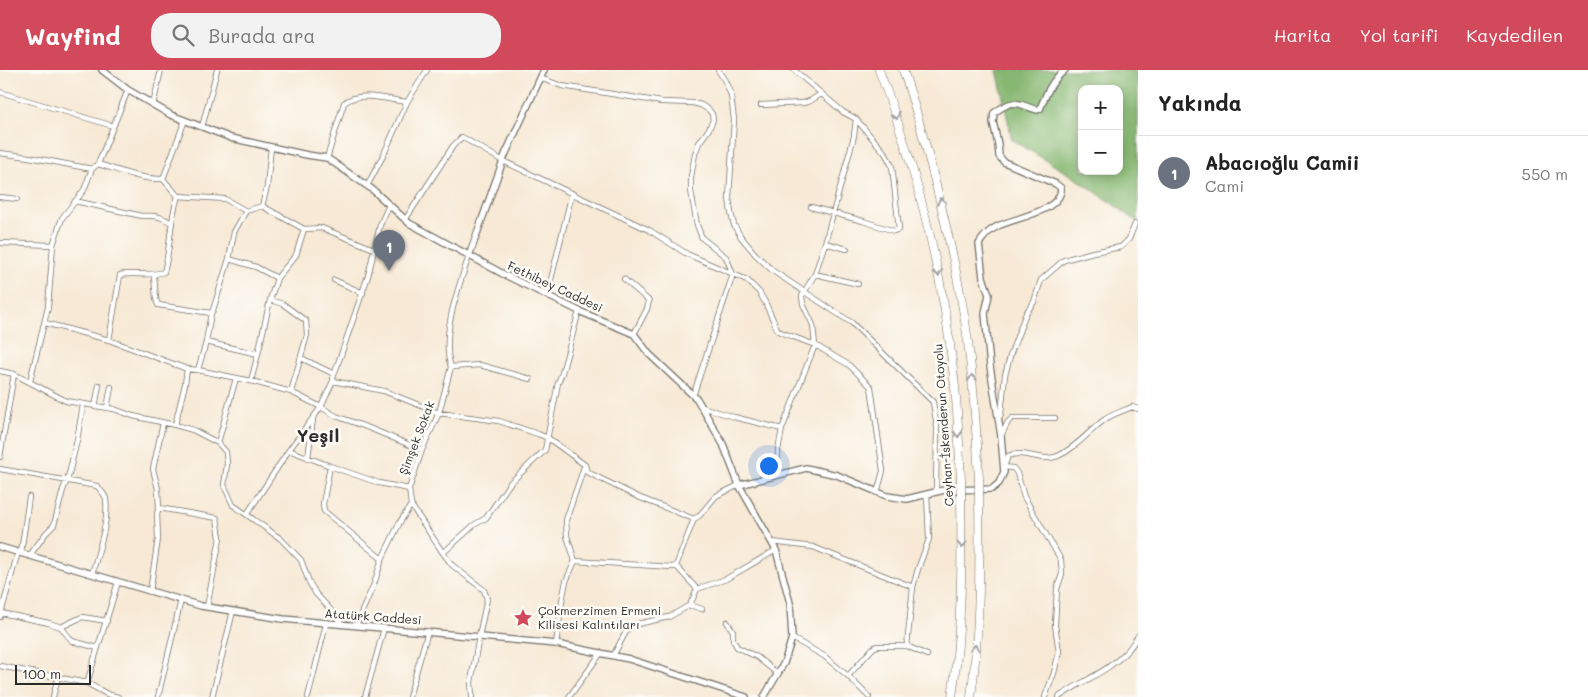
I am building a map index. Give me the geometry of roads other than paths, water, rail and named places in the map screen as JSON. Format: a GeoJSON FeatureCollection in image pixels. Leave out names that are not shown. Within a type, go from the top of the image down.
{"type":"FeatureCollection","features":[{"type":"Feature","properties":{"kind":"highway","name":"Ceyhan-İskenderun Otoyolu"},"geometry":{"type":"LineString","coordinates":[[879,70],[912,164],[926,218],[937,265],[954,379],[961,480],[962,546],[960,612],[952,697]]}},
{"type":"Feature","properties":{"kind":"highway"},"geometry":{"type":"LineString","coordinates":[[903,70],[912,94],[944,213],[965,320],[972,378],[979,479],[980,547],[970,697]]}},
{"type":"Feature","properties":{"kind":"street","name":"Fethibey Caddesi"},"geometry":{"type":"LineString","coordinates":[[102,70],[128,90],[171,115],[231,138],[327,158],[367,186],[409,223],[579,312],[634,334]]}},
{"type":"Feature","properties":{"kind":"street"},"geometry":{"type":"LineString","coordinates":[[154,105],[161,70]]}},
{"type":"Feature","properties":{"kind":"street"},"geometry":{"type":"LineString","coordinates":[[202,127],[217,70]]}},
{"type":"Feature","properties":{"kind":"street"},"geometry":{"type":"LineString","coordinates":[[367,186],[383,156],[407,102],[427,70]]}},
{"type":"Feature","properties":{"kind":"street"},"geometry":{"type":"LineString","coordinates":[[530,378],[480,365],[451,367],[447,357],[447,337],[457,291],[503,161],[544,70]]}},
{"type":"Feature","properties":{"kind":"street"},"geometry":{"type":"LineString","coordinates":[[718,70],[731,96],[734,120],[729,198],[734,225],[756,255],[773,271],[852,323],[933,402],[937,427],[936,492]]}},
{"type":"Feature","properties":{"kind":"street"},"geometry":{"type":"LineString","coordinates":[[794,70],[843,112],[856,119],[885,153],[892,166],[899,229],[894,231],[811,207]]}},
{"type":"Feature","properties":{"kind":"street"},"geometry":{"type":"LineString","coordinates":[[676,566],[694,519],[699,516],[716,496],[739,484],[806,468],[837,476],[877,493],[907,499],[944,490],[992,489],[999,483],[1004,467],[985,313],[988,294],[983,277],[979,244],[985,235],[996,226],[1044,210],[1054,202],[1061,192],[1061,188],[1056,184],[1004,162],[999,156],[992,122],[994,113],[1016,102],[1037,110],[1040,109],[1049,87],[1064,70]]}},
{"type":"Feature","properties":{"kind":"street"},"geometry":{"type":"LineString","coordinates":[[540,78],[562,86],[662,102],[692,103],[701,105],[712,114],[713,120],[695,154],[691,177],[691,191],[697,225],[702,238],[726,257],[733,274],[693,396]]}},
{"type":"Feature","properties":{"kind":"street"},"geometry":{"type":"LineString","coordinates":[[30,381],[48,307],[53,245],[62,218],[84,190],[92,169],[98,164],[128,90]]}},
{"type":"Feature","properties":{"kind":"street"},"geometry":{"type":"LineString","coordinates":[[0,92],[113,126]]}},
{"type":"Feature","properties":{"kind":"street"},"geometry":{"type":"LineString","coordinates":[[761,105],[803,103],[821,94]]}},
{"type":"Feature","properties":{"kind":"street"},"geometry":{"type":"LineString","coordinates":[[327,158],[344,103],[348,100],[363,96],[407,102]]}},
{"type":"Feature","properties":{"kind":"street"},"geometry":{"type":"LineString","coordinates":[[777,475],[778,450],[782,428],[815,345],[813,325],[803,304],[802,296],[815,274],[825,244],[854,136],[856,119]]}},
{"type":"Feature","properties":{"kind":"street"},"geometry":{"type":"LineString","coordinates":[[163,180],[185,120]]}},
{"type":"Feature","properties":{"kind":"street"},"geometry":{"type":"LineString","coordinates":[[404,220],[462,136],[503,161],[649,230],[687,254],[747,280],[759,292],[778,331],[815,345],[850,365],[871,387],[882,471],[877,493]]}},
{"type":"Feature","properties":{"kind":"street"},"geometry":{"type":"LineString","coordinates":[[262,206],[267,187],[271,147]]}},
{"type":"Feature","properties":{"kind":"street"},"geometry":{"type":"LineString","coordinates":[[0,153],[92,169]]}},
{"type":"Feature","properties":{"kind":"street"},"geometry":{"type":"LineString","coordinates":[[98,164],[153,180],[163,180],[178,196],[225,199],[246,211]]}},
{"type":"Feature","properties":{"kind":"street"},"geometry":{"type":"LineString","coordinates":[[547,296],[572,193]]}},
{"type":"Feature","properties":{"kind":"street"},"geometry":{"type":"LineString","coordinates":[[109,340],[120,275],[154,276],[164,272],[167,262],[170,222],[178,196]]}},
{"type":"Feature","properties":{"kind":"street"},"geometry":{"type":"LineString","coordinates":[[0,197],[17,200]]}},
{"type":"Feature","properties":{"kind":"street"},"geometry":{"type":"LineString","coordinates":[[75,201],[142,216],[160,216],[170,222]]}},
{"type":"Feature","properties":{"kind":"street"},"geometry":{"type":"LineString","coordinates":[[247,514],[289,450],[322,407],[333,382],[334,374],[363,293],[380,225],[389,205]]}},
{"type":"Feature","properties":{"kind":"street"},"geometry":{"type":"LineString","coordinates":[[198,370],[206,342],[211,313],[229,260],[234,232],[246,211],[262,206],[304,229],[322,228],[374,249]]}},
{"type":"Feature","properties":{"kind":"street"},"geometry":{"type":"LineString","coordinates":[[998,420],[1001,414],[1005,375],[1011,353],[1026,313],[1034,302],[1041,280],[1064,260],[1121,246],[1129,240],[1135,224]]}},
{"type":"Feature","properties":{"kind":"street"},"geometry":{"type":"LineString","coordinates":[[251,381],[277,278],[296,255],[304,229]]}},
{"type":"Feature","properties":{"kind":"street"},"geometry":{"type":"LineString","coordinates":[[0,243],[53,245]]}},
{"type":"Feature","properties":{"kind":"street"},"geometry":{"type":"LineString","coordinates":[[825,244],[847,249]]}},
{"type":"Feature","properties":{"kind":"street"},"geometry":{"type":"LineString","coordinates":[[229,260],[256,267],[277,278]]}},
{"type":"Feature","properties":{"kind":"street"},"geometry":{"type":"LineString","coordinates":[[815,274],[858,284]]}},
{"type":"Feature","properties":{"kind":"street"},"geometry":{"type":"LineString","coordinates":[[154,276],[158,305],[211,313]]}},
{"type":"Feature","properties":{"kind":"street"},"geometry":{"type":"LineString","coordinates":[[624,279],[649,301],[634,334],[649,354],[697,399],[723,444],[739,484],[776,550],[790,603],[792,638],[784,664],[764,697]]}},
{"type":"Feature","properties":{"kind":"street"},"geometry":{"type":"LineString","coordinates":[[334,280],[363,293]]}},
{"type":"Feature","properties":{"kind":"street"},"geometry":{"type":"LineString","coordinates":[[270,300],[283,304],[306,321],[307,335],[292,392]]}},
{"type":"Feature","properties":{"kind":"street"},"geometry":{"type":"LineString","coordinates":[[444,553],[474,525],[486,518],[510,483],[545,450],[558,383],[579,312]]}},
{"type":"Feature","properties":{"kind":"street"},"geometry":{"type":"LineString","coordinates":[[45,323],[109,340],[187,370],[198,370],[251,381],[292,392],[336,416],[422,450]]}},
{"type":"Feature","properties":{"kind":"street"},"geometry":{"type":"LineString","coordinates":[[206,342],[258,354]]}},
{"type":"Feature","properties":{"kind":"street"},"geometry":{"type":"LineString","coordinates":[[301,358],[334,374]]}},
{"type":"Feature","properties":{"kind":"street","name":"Şimşek Sokak"},"geometry":{"type":"LineString","coordinates":[[410,505],[409,489],[422,450],[439,413],[451,367]]}},
{"type":"Feature","properties":{"kind":"street"},"geometry":{"type":"LineString","coordinates":[[175,425],[187,370]]}},
{"type":"Feature","properties":{"kind":"street"},"geometry":{"type":"LineString","coordinates":[[0,371],[14,374],[30,381],[66,401],[106,408],[175,425],[193,430],[218,443],[226,452],[227,464],[224,485],[233,505],[282,539],[301,560],[308,582],[316,594],[342,624]]}},
{"type":"Feature","properties":{"kind":"street"},"geometry":{"type":"LineString","coordinates":[[0,457],[14,374]]}},
{"type":"Feature","properties":{"kind":"street"},"geometry":{"type":"LineString","coordinates":[[218,443],[236,378]]}},
{"type":"Feature","properties":{"kind":"street"},"geometry":{"type":"LineString","coordinates":[[333,382],[384,391],[439,413],[499,421],[548,438],[585,466],[586,472],[638,497],[694,519]]}},
{"type":"Feature","properties":{"kind":"street"},"geometry":{"type":"LineString","coordinates":[[95,407],[99,385]]}},
{"type":"Feature","properties":{"kind":"street"},"geometry":{"type":"LineString","coordinates":[[106,408],[111,388]]}},
{"type":"Feature","properties":{"kind":"street"},"geometry":{"type":"LineString","coordinates":[[30,555],[46,532],[54,526],[69,474],[83,405]]}},
{"type":"Feature","properties":{"kind":"street"},"geometry":{"type":"LineString","coordinates":[[1004,467],[1008,456],[1013,454],[1056,457],[1079,443],[1105,419],[1132,407],[1138,409]]}},
{"type":"Feature","properties":{"kind":"street"},"geometry":{"type":"LineString","coordinates":[[702,408],[782,428]]}},
{"type":"Feature","properties":{"kind":"street"},"geometry":{"type":"LineString","coordinates":[[308,458],[313,418]]}},
{"type":"Feature","properties":{"kind":"street"},"geometry":{"type":"LineString","coordinates":[[1001,436],[1012,418],[1055,418]]}},
{"type":"Feature","properties":{"kind":"street"},"geometry":{"type":"LineString","coordinates":[[150,592],[158,539],[157,513],[159,508],[158,489],[153,469],[163,423]]}},
{"type":"Feature","properties":{"kind":"street"},"geometry":{"type":"LineString","coordinates":[[289,450],[379,483],[409,489]]}},
{"type":"Feature","properties":{"kind":"street"},"geometry":{"type":"LineString","coordinates":[[330,466],[323,504],[324,511],[382,559]]}},
{"type":"Feature","properties":{"kind":"street"},"geometry":{"type":"LineString","coordinates":[[556,644],[566,581],[575,561],[567,536],[566,520],[585,466]]}},
{"type":"Feature","properties":{"kind":"street"},"geometry":{"type":"LineString","coordinates":[[1004,467],[1013,468],[1017,473],[1024,497],[1061,560],[1062,574],[1057,589],[1055,625],[1059,652],[1045,697]]}},
{"type":"Feature","properties":{"kind":"street"},"geometry":{"type":"LineString","coordinates":[[0,469],[97,486],[106,497],[103,530],[92,574]]}},
{"type":"Feature","properties":{"kind":"street"},"geometry":{"type":"LineString","coordinates":[[907,646],[913,587],[929,539],[927,494]]}},
{"type":"Feature","properties":{"kind":"street"},"geometry":{"type":"LineString","coordinates":[[28,497],[19,552],[0,615],[49,623],[61,627],[72,641],[98,648]]}},
{"type":"Feature","properties":{"kind":"street"},"geometry":{"type":"LineString","coordinates":[[356,625],[374,584],[382,559],[410,505],[452,564],[484,590],[487,599],[471,682],[472,697]]}},
{"type":"Feature","properties":{"kind":"street"},"geometry":{"type":"LineString","coordinates":[[159,508],[217,518],[220,538],[207,607]]}},
{"type":"Feature","properties":{"kind":"street"},"geometry":{"type":"LineString","coordinates":[[772,542],[813,547],[913,587]]}},
{"type":"Feature","properties":{"kind":"street","name":"Atatürk Caddesi"},"geometry":{"type":"LineString","coordinates":[[0,547],[207,607],[326,624],[428,631],[556,644],[629,659],[746,697]]}},
{"type":"Feature","properties":{"kind":"street"},"geometry":{"type":"LineString","coordinates":[[614,656],[627,630],[633,625],[669,617],[690,605],[697,589],[726,579],[776,550]]}},
{"type":"Feature","properties":{"kind":"street"},"geometry":{"type":"LineString","coordinates":[[575,561],[676,566],[697,589]]}},
{"type":"Feature","properties":{"kind":"street"},"geometry":{"type":"LineString","coordinates":[[86,683],[118,582]]}},
{"type":"Feature","properties":{"kind":"street"},"geometry":{"type":"LineString","coordinates":[[158,697],[181,600]]}},
{"type":"Feature","properties":{"kind":"street"},"geometry":{"type":"LineString","coordinates":[[690,605],[702,609]]}},
{"type":"Feature","properties":{"kind":"street"},"geometry":{"type":"LineString","coordinates":[[212,697],[233,611]]}},
{"type":"Feature","properties":{"kind":"street"},"geometry":{"type":"LineString","coordinates":[[61,627],[82,617],[107,621]]}},
{"type":"Feature","properties":{"kind":"street"},"geometry":{"type":"LineString","coordinates":[[727,622],[733,631],[733,640],[738,647],[757,657],[778,674]]}},
{"type":"Feature","properties":{"kind":"street"},"geometry":{"type":"LineString","coordinates":[[308,697],[326,624]]}},
{"type":"Feature","properties":{"kind":"street"},"geometry":{"type":"LineString","coordinates":[[365,697],[384,628]]}},
{"type":"Feature","properties":{"kind":"street"},"geometry":{"type":"LineString","coordinates":[[409,697],[428,631]]}},
{"type":"Feature","properties":{"kind":"street"},"geometry":{"type":"LineString","coordinates":[[1059,697],[1111,665],[1126,652],[1138,636]]}},
{"type":"Feature","properties":{"kind":"street"},"geometry":{"type":"LineString","coordinates":[[792,638],[824,656],[869,697]]}},
{"type":"Feature","properties":{"kind":"street"},"geometry":{"type":"LineString","coordinates":[[848,676],[873,648],[881,645],[907,646],[927,655]]}},
{"type":"Feature","properties":{"kind":"street"},"geometry":{"type":"LineString","coordinates":[[569,697],[601,653]]}},
{"type":"Feature","properties":{"kind":"street"},"geometry":{"type":"LineString","coordinates":[[0,666],[86,683],[110,696],[118,697]]}},
{"type":"Feature","properties":{"kind":"street"},"geometry":{"type":"LineString","coordinates":[[53,697],[58,676]]}},
{"type":"Feature","properties":{"kind":"place","name":"Abacıoğlu Camii"},"geometry":{"type":"Point","coordinates":[389,271]}},
{"type":"Feature","properties":{"kind":"place","name":"Çokmerzimen Ermeni Kilisesi Kalıntıları"},"geometry":{"type":"Point","coordinates":[523,618]}},
{"type":"Feature","properties":{"kind":"district","name":"Yeşil"},"geometry":{"type":"Point","coordinates":[318,436]}}]}
